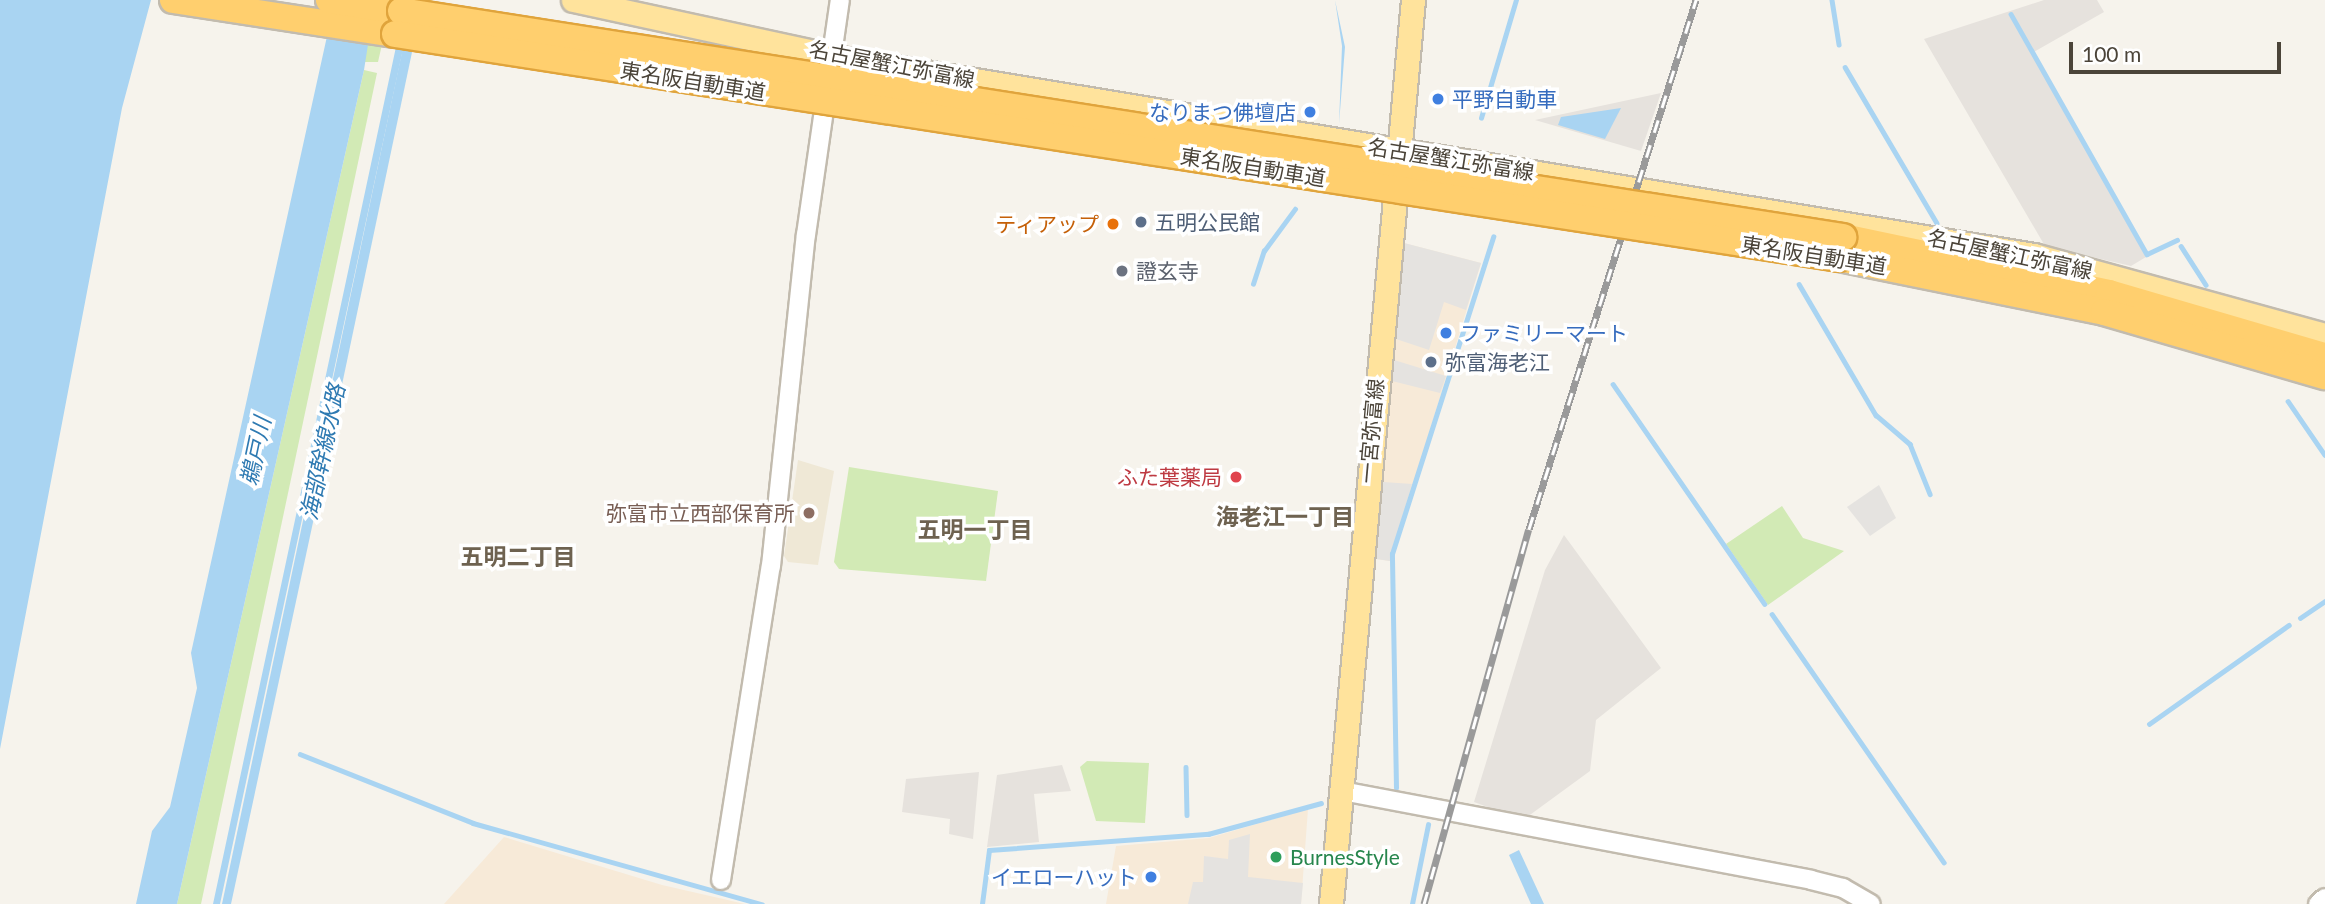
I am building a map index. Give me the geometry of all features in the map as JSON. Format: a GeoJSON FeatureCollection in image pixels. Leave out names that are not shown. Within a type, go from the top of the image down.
{"type":"FeatureCollection","features":[{"type":"Feature","properties":{"kind":"highway","name":"東名阪自動車道"},"geometry":{"type":"LineString","coordinates":[[173,0],[1852,261],[2104,312],[2325,376]]}},
{"type":"Feature","properties":{"kind":"highway","name":"東名阪自動車道"},"geometry":{"type":"LineString","coordinates":[[329,0],[1843,237],[2109,293],[2325,356]]}},
{"type":"Feature","properties":{"kind":"main road","name":"名古屋蟹江弥富線"},"geometry":{"type":"LineString","coordinates":[[573,0],[832,56],[2034,256],[2325,335]]}},
{"type":"Feature","properties":{"kind":"main road","name":"一宮弥富線"},"geometry":{"type":"LineString","coordinates":[[1331,904],[1396,151],[1413,0]]}},
{"type":"Feature","properties":{"kind":"street"},"geometry":{"type":"LineString","coordinates":[[720,880],[771,566],[806,235],[840,0]]}},
{"type":"Feature","properties":{"kind":"street"},"geometry":{"type":"LineString","coordinates":[[1342,791],[1811,880],[1871,904]]}},
{"type":"Feature","properties":{"kind":"street"},"geometry":{"type":"LineString","coordinates":[[2318,904],[2325,898]]}},
{"type":"Feature","properties":{"kind":"shaded area"},"geometry":{"type":"Polygon","coordinates":[[[2044,0],[2097,0],[2104,12],[2032,53],[2146,257],[2131,266],[2045,246],[1924,39],[2044,0]]]}},
{"type":"Feature","properties":{"kind":"shaded area"},"geometry":{"type":"Polygon","coordinates":[[[1661,93],[1641,151],[1535,120],[1661,93]]]}},
{"type":"Feature","properties":{"kind":"shaded area"},"geometry":{"type":"Polygon","coordinates":[[[1404,243],[1481,263],[1390,561],[1376,559],[1404,243]]]}},
{"type":"Feature","properties":{"kind":"shaded area"},"geometry":{"type":"Polygon","coordinates":[[[1404,243],[1481,263],[1466,310],[1444,302],[1429,350],[1396,339],[1404,243]]]}},
{"type":"Feature","properties":{"kind":"shaded area"},"geometry":{"type":"Polygon","coordinates":[[[1394,360],[1446,376],[1440,393],[1392,381],[1394,360]]]}},
{"type":"Feature","properties":{"kind":"shaded area","name":"弥富市立西部保育所"},"geometry":{"type":"Polygon","coordinates":[[[798,460],[834,471],[818,565],[788,562],[784,556],[798,460]]]}},
{"type":"Feature","properties":{"kind":"shaded area"},"geometry":{"type":"Polygon","coordinates":[[[1383,482],[1412,484],[1390,561],[1376,559],[1383,482]]]}},
{"type":"Feature","properties":{"kind":"shaded area"},"geometry":{"type":"Polygon","coordinates":[[[1879,485],[1896,518],[1870,536],[1847,507],[1879,485]]]}},
{"type":"Feature","properties":{"kind":"shaded area"},"geometry":{"type":"Polygon","coordinates":[[[1564,535],[1661,668],[1596,720],[1590,771],[1523,820],[1474,802],[1545,570],[1564,535]]]}},
{"type":"Feature","properties":{"kind":"shaded area"},"geometry":{"type":"Polygon","coordinates":[[[1062,765],[1071,791],[1034,794],[1039,842],[987,847],[997,775],[1062,765]]]}},
{"type":"Feature","properties":{"kind":"shaded area"},"geometry":{"type":"Polygon","coordinates":[[[979,772],[973,839],[949,834],[950,819],[902,812],[906,779],[979,772]]]}},
{"type":"Feature","properties":{"kind":"shaded area"},"geometry":{"type":"Polygon","coordinates":[[[1308,809],[1301,904],[1106,904],[1116,846],[1209,838],[1308,809]]]}},
{"type":"Feature","properties":{"kind":"shaded area"},"geometry":{"type":"Polygon","coordinates":[[[1250,834],[1248,877],[1303,883],[1301,904],[1188,904],[1193,882],[1203,882],[1204,856],[1228,859],[1229,840],[1250,834]]]}},
{"type":"Feature","properties":{"kind":"shaded area"},"geometry":{"type":"Polygon","coordinates":[[[504,837],[662,885],[745,904],[444,904],[504,837]]]}},
{"type":"Feature","properties":{"kind":"green space"},"geometry":{"type":"Polygon","coordinates":[[[375,0],[392,0],[378,62],[364,62],[375,0]]]}},
{"type":"Feature","properties":{"kind":"green space"},"geometry":{"type":"Polygon","coordinates":[[[364,70],[377,73],[201,904],[177,904],[364,70]]]}},
{"type":"Feature","properties":{"kind":"green space"},"geometry":{"type":"Polygon","coordinates":[[[849,467],[998,491],[986,581],[839,569],[834,562],[849,467]]]}},
{"type":"Feature","properties":{"kind":"green space"},"geometry":{"type":"Polygon","coordinates":[[[1782,506],[1803,538],[1844,551],[1768,605],[1726,544],[1782,506]]]}},
{"type":"Feature","properties":{"kind":"green space"},"geometry":{"type":"Polygon","coordinates":[[[1087,761],[1149,763],[1145,823],[1096,821],[1080,767],[1087,761]]]}},
{"type":"Feature","properties":{"kind":"water"},"geometry":{"type":"Polygon","coordinates":[[[0,0],[151,0],[122,108],[0,749],[0,0]]]}},
{"type":"Feature","properties":{"kind":"water","name":"鵜戸川"},"geometry":{"type":"Polygon","coordinates":[[[335,0],[375,0],[364,70],[177,904],[136,904],[152,831],[170,807],[197,688],[191,653],[335,0]]]}},
{"type":"Feature","properties":{"kind":"water"},"geometry":{"type":"Polygon","coordinates":[[[406,0],[411,0],[403,49],[220,904],[213,904],[406,0]]]}},
{"type":"Feature","properties":{"kind":"water","name":"海部幹線水路"},"geometry":{"type":"Polygon","coordinates":[[[413,0],[423,0],[315,513],[231,904],[222,904],[413,0]]]}},
{"type":"Feature","properties":{"kind":"water"},"geometry":{"type":"Polygon","coordinates":[[[1335,0],[1345,47],[1339,124],[1342,46],[1335,0]]]}},
{"type":"Feature","properties":{"kind":"water"},"geometry":{"type":"Polygon","coordinates":[[[1621,108],[1605,139],[1558,125],[1561,117],[1621,108]]]}},
{"type":"Feature","properties":{"kind":"water"},"geometry":{"type":"Polygon","coordinates":[[[1519,850],[1544,904],[1531,904],[1509,855],[1519,850]]]}},
{"type":"Feature","properties":{"kind":"waterway"},"geometry":{"type":"LineString","coordinates":[[1481,118],[1516,0]]}},
{"type":"Feature","properties":{"kind":"waterway"},"geometry":{"type":"LineString","coordinates":[[1832,0],[1839,44]]}},
{"type":"Feature","properties":{"kind":"waterway"},"geometry":{"type":"LineString","coordinates":[[2011,14],[2147,254],[2177,240]]}},
{"type":"Feature","properties":{"kind":"waterway"},"geometry":{"type":"LineString","coordinates":[[1845,67],[1937,223]]}},
{"type":"Feature","properties":{"kind":"waterway"},"geometry":{"type":"LineString","coordinates":[[1253,284],[1264,251],[1295,209]]}},
{"type":"Feature","properties":{"kind":"waterway"},"geometry":{"type":"LineString","coordinates":[[1396,788],[1392,554],[1493,237]]}},
{"type":"Feature","properties":{"kind":"waterway"},"geometry":{"type":"LineString","coordinates":[[2181,246],[2206,285]]}},
{"type":"Feature","properties":{"kind":"waterway"},"geometry":{"type":"LineString","coordinates":[[1799,284],[1876,415],[1910,444],[1930,494]]}},
{"type":"Feature","properties":{"kind":"waterway"},"geometry":{"type":"LineString","coordinates":[[1613,384],[1765,604]]}},
{"type":"Feature","properties":{"kind":"waterway"},"geometry":{"type":"LineString","coordinates":[[2288,401],[2325,455]]}},
{"type":"Feature","properties":{"kind":"waterway"},"geometry":{"type":"LineString","coordinates":[[2300,618],[2325,601]]}},
{"type":"Feature","properties":{"kind":"waterway"},"geometry":{"type":"LineString","coordinates":[[1772,614],[1944,862]]}},
{"type":"Feature","properties":{"kind":"waterway"},"geometry":{"type":"LineString","coordinates":[[2149,724],[2289,625]]}},
{"type":"Feature","properties":{"kind":"waterway"},"geometry":{"type":"LineString","coordinates":[[300,754],[473,823],[762,904]]}},
{"type":"Feature","properties":{"kind":"waterway"},"geometry":{"type":"LineString","coordinates":[[1186,767],[1187,815]]}},
{"type":"Feature","properties":{"kind":"waterway"},"geometry":{"type":"LineString","coordinates":[[982,904],[989,850],[1208,834],[1321,803]]}},
{"type":"Feature","properties":{"kind":"waterway"},"geometry":{"type":"LineString","coordinates":[[1412,904],[1428,825]]}},
{"type":"Feature","properties":{"kind":"railway"},"geometry":{"type":"LineString","coordinates":[[1424,904],[1529,529],[1696,0]]}},
{"type":"Feature","properties":{"kind":"place","name":"平野自動車"},"geometry":{"type":"Point","coordinates":[1438,99]}},
{"type":"Feature","properties":{"kind":"place","name":"なりまつ佛壇店"},"geometry":{"type":"Point","coordinates":[1310,112]}},
{"type":"Feature","properties":{"kind":"place","name":"五明公民館"},"geometry":{"type":"Point","coordinates":[1141,222]}},
{"type":"Feature","properties":{"kind":"place","name":"ティアップ"},"geometry":{"type":"Point","coordinates":[1113,224]}},
{"type":"Feature","properties":{"kind":"place","name":"證玄寺"},"geometry":{"type":"Point","coordinates":[1122,271]}},
{"type":"Feature","properties":{"kind":"place","name":"ファミリーマート"},"geometry":{"type":"Point","coordinates":[1446,333]}},
{"type":"Feature","properties":{"kind":"place","name":"弥富海老江"},"geometry":{"type":"Point","coordinates":[1431,362]}},
{"type":"Feature","properties":{"kind":"place","name":"ふた葉薬局"},"geometry":{"type":"Point","coordinates":[1236,477]}},
{"type":"Feature","properties":{"kind":"place","name":"弥富市立西部保育所"},"geometry":{"type":"Point","coordinates":[809,513]}},
{"type":"Feature","properties":{"kind":"place","name":"BurnesStyle"},"geometry":{"type":"Point","coordinates":[1276,857]}},
{"type":"Feature","properties":{"kind":"place","name":"イエローハット"},"geometry":{"type":"Point","coordinates":[1151,877]}},
{"type":"Feature","properties":{"kind":"district","name":"海老江一丁目"},"geometry":{"type":"Point","coordinates":[1285,516]}},
{"type":"Feature","properties":{"kind":"district","name":"五明一丁目"},"geometry":{"type":"Point","coordinates":[975,529]}},
{"type":"Feature","properties":{"kind":"district","name":"五明二丁目"},"geometry":{"type":"Point","coordinates":[518,556]}}]}
